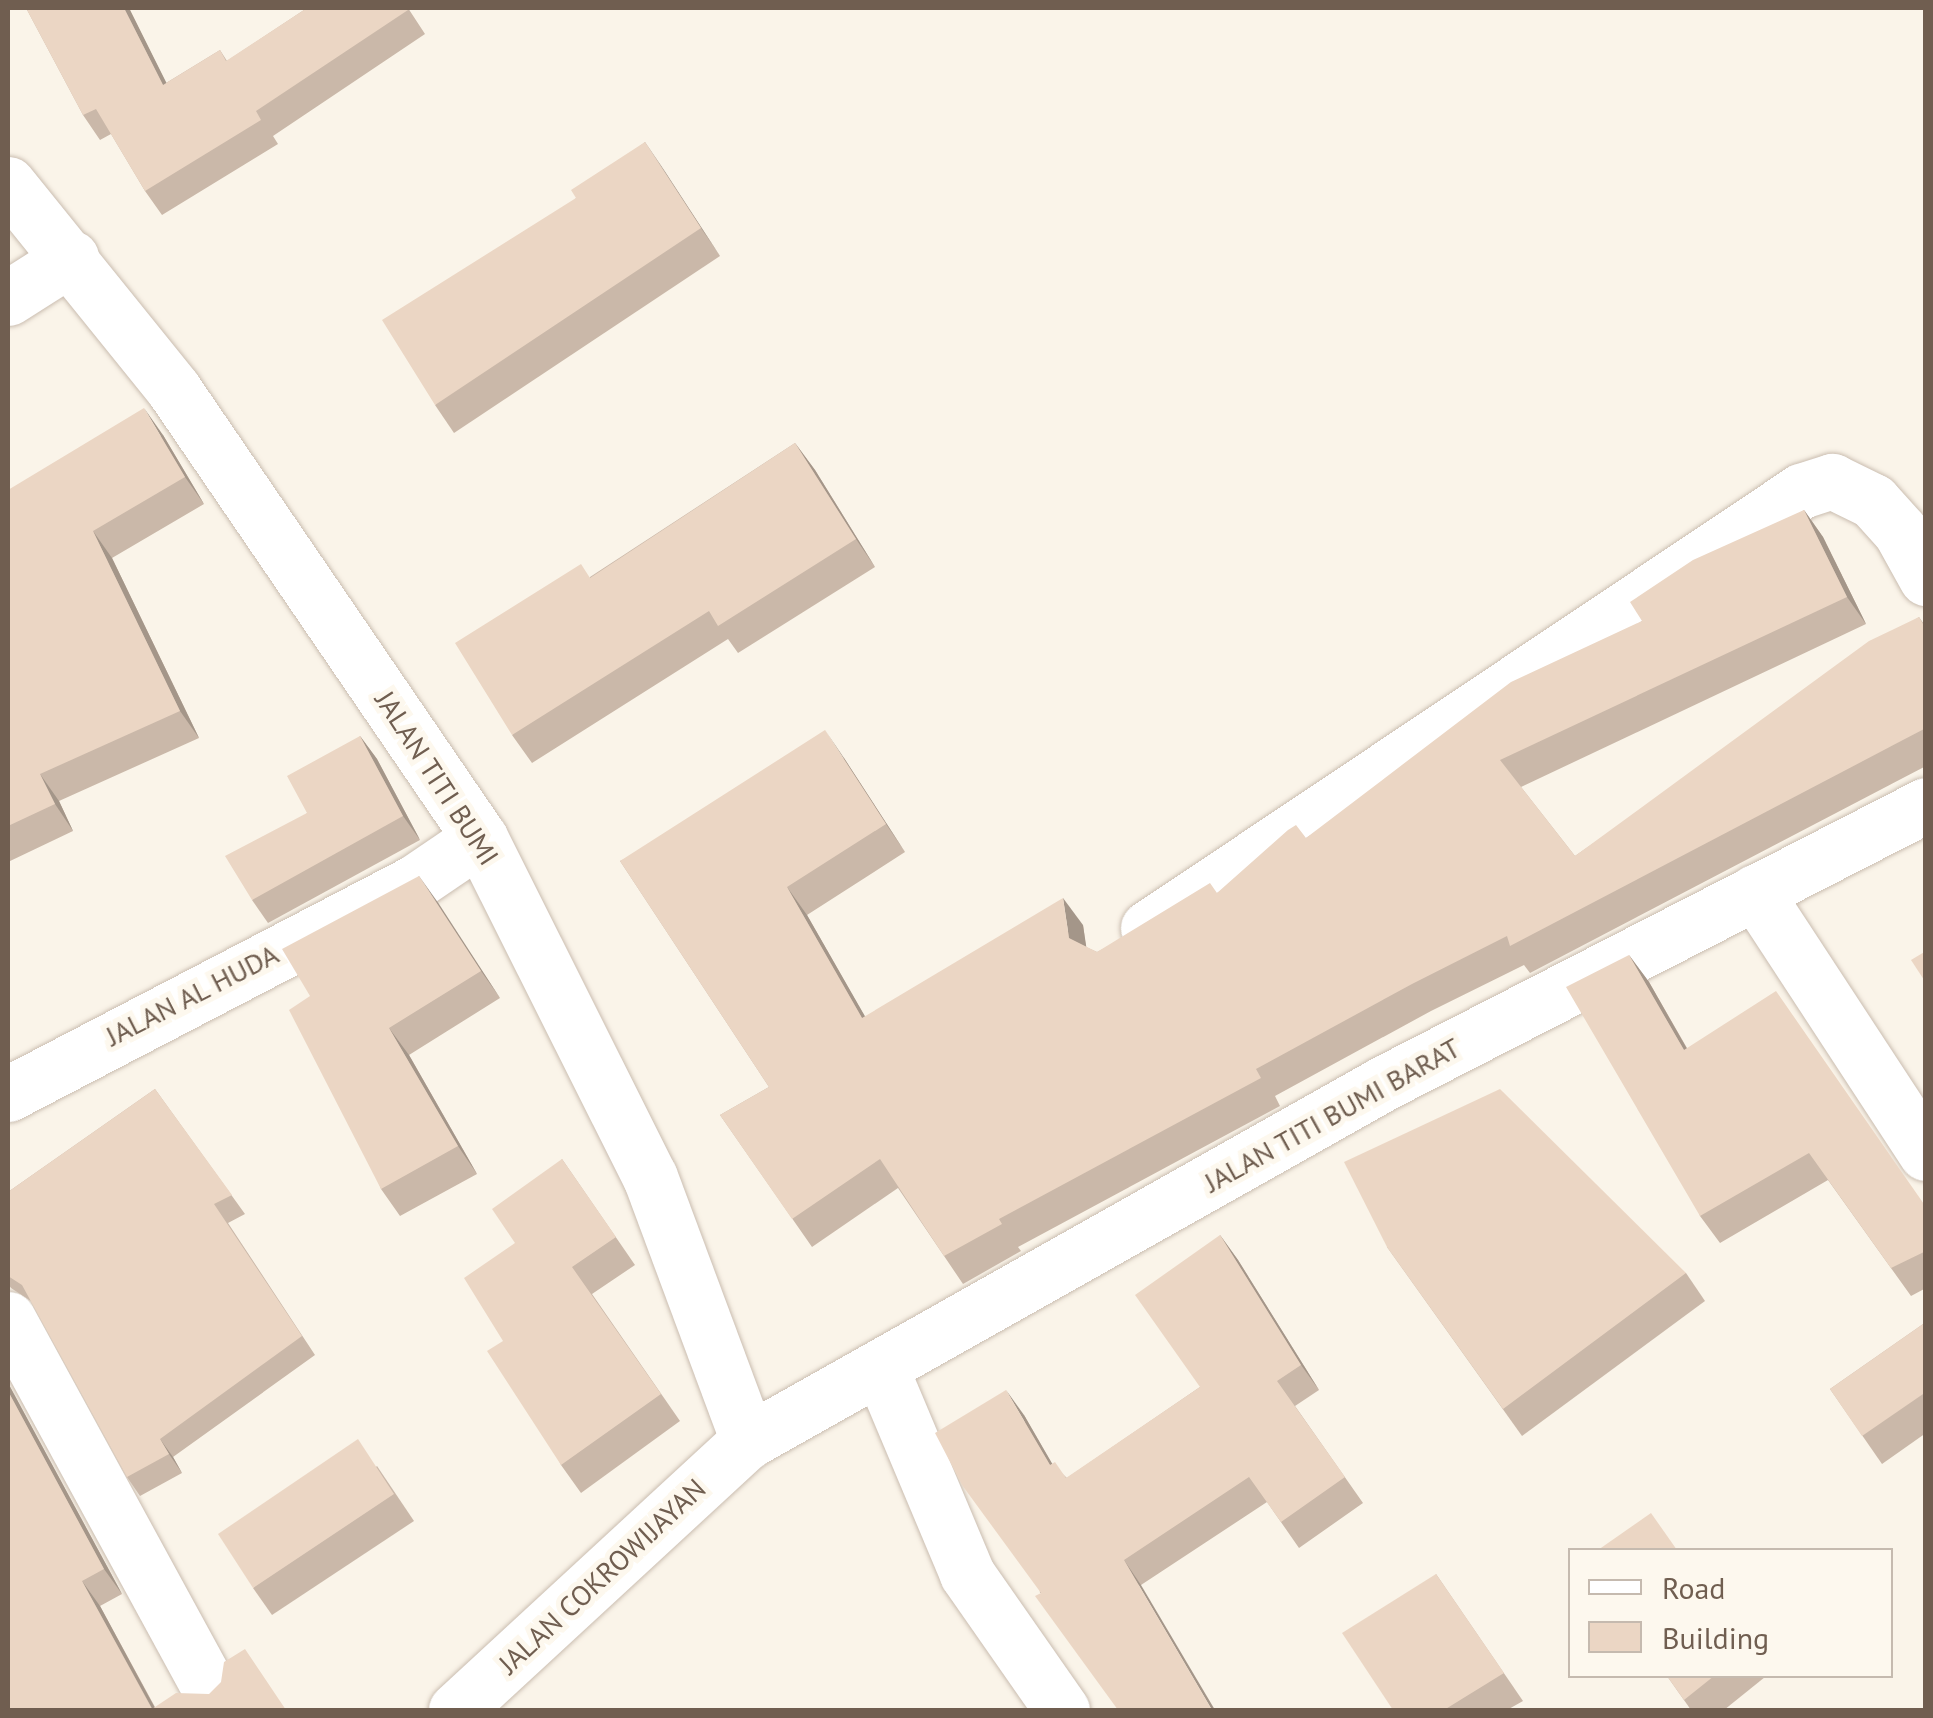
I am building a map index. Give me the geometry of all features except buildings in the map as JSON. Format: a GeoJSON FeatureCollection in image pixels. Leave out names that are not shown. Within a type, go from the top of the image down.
{"type":"FeatureCollection","features":[{"type":"Feature","properties":{"kind":"street","name":"JALAN TITI BUMI"},"geometry":{"type":"LineString","coordinates":[[8,184],[174,390],[480,838],[650,1177],[748,1440]]}},
{"type":"Feature","properties":{"kind":"street"},"geometry":{"type":"LineString","coordinates":[[8,298],[71,258]]}},
{"type":"Feature","properties":{"kind":"street"},"geometry":{"type":"LineString","coordinates":[[1116,949],[1801,491],[1832,481],[1873,502],[1917,541]]}},
{"type":"Feature","properties":{"kind":"street","name":"JALAN TITI BUMI BARAT"},"geometry":{"type":"LineString","coordinates":[[748,1440],[881,1369],[1384,1083],[1926,805]]}},
{"type":"Feature","properties":{"kind":"street","name":"JALAN AL HUDA"},"geometry":{"type":"LineString","coordinates":[[8,1094],[415,882],[480,838]]}},
{"type":"Feature","properties":{"kind":"street"},"geometry":{"type":"LineString","coordinates":[[1755,892],[1926,1153]]}},
{"type":"Feature","properties":{"kind":"street"},"geometry":{"type":"LineString","coordinates":[[8,1319],[211,1692]]}},
{"type":"Feature","properties":{"kind":"street"},"geometry":{"type":"LineString","coordinates":[[881,1369],[967,1574],[1062,1710]]}},
{"type":"Feature","properties":{"kind":"street","name":"JALAN COKROWIJAYAN"},"geometry":{"type":"LineString","coordinates":[[456,1710],[748,1440]]}}]}
